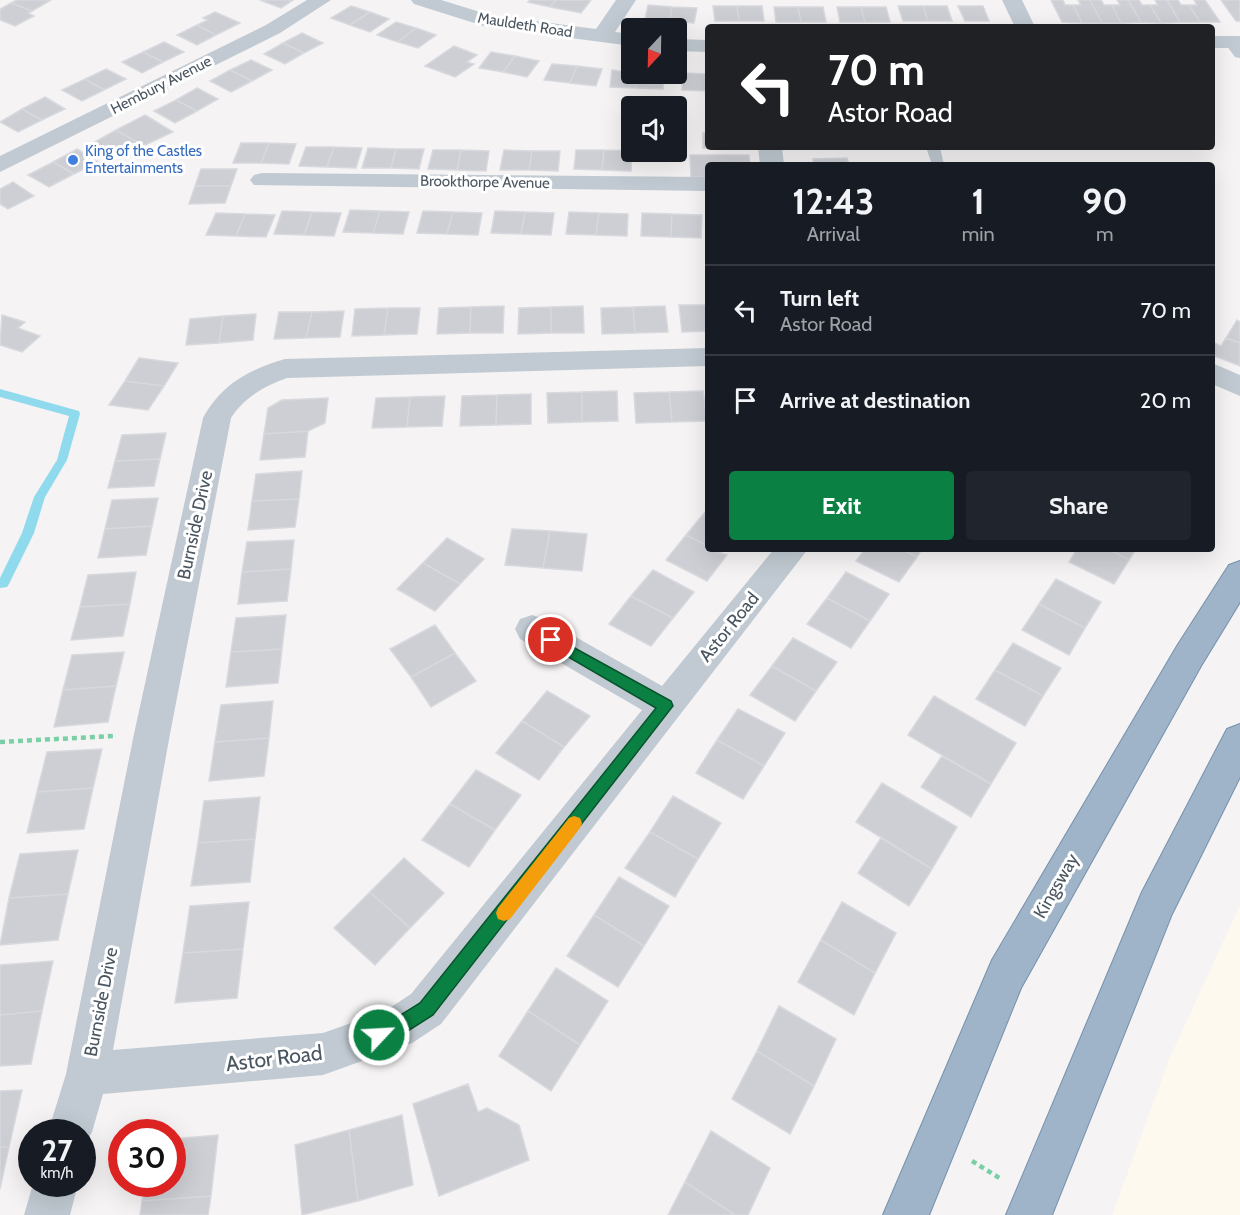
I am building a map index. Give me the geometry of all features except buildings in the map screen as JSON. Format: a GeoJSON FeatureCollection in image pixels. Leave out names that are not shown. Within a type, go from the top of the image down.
{"type":"FeatureCollection","features":[{"type":"Feature","properties":{"kind":"highway","name":"Kingsway"},"geometry":{"type":"LineString","coordinates":[[906,1215],[1006,974],[1189,656],[1240,574]]}},
{"type":"Feature","properties":{"kind":"highway"},"geometry":{"type":"LineString","coordinates":[[1032,1208],[1156,905],[1240,740]]}},
{"type":"Feature","properties":{"kind":"street","name":"Hembury Avenue"},"geometry":{"type":"LineString","coordinates":[[0,165],[273,28],[321,0]]}},
{"type":"Feature","properties":{"kind":"street","name":"Mauldeth Road"},"geometry":{"type":"LineString","coordinates":[[421,0],[487,21],[621,39]]}},
{"type":"Feature","properties":{"kind":"street"},"geometry":{"type":"LineString","coordinates":[[601,37],[626,0]]}},
{"type":"Feature","properties":{"kind":"street"},"geometry":{"type":"LineString","coordinates":[[1012,0],[1024,24]]}},
{"type":"Feature","properties":{"kind":"street"},"geometry":{"type":"LineString","coordinates":[[687,45],[705,46]]}},
{"type":"Feature","properties":{"kind":"street","name":"Brookthorpe Avenue"},"geometry":{"type":"LineString","coordinates":[[262,180],[705,184]]}},
{"type":"Feature","properties":{"kind":"street","name":"Burnside Drive"},"geometry":{"type":"LineString","coordinates":[[74,1119],[87,1074],[152,734],[217,418],[224,403],[238,390],[259,377],[285,369],[705,357]]}},
{"type":"Feature","properties":{"kind":"street"},"geometry":{"type":"LineString","coordinates":[[1215,374],[1240,386]]}},
{"type":"Feature","properties":{"kind":"street","name":"Astor Road"},"geometry":{"type":"LineString","coordinates":[[87,1074],[323,1054],[397,1028],[426,1009],[790,552]]}},
{"type":"Feature","properties":{"kind":"street"},"geometry":{"type":"LineString","coordinates":[[532,629],[666,706]]}},
{"type":"Feature","properties":{"kind":"street"},"geometry":{"type":"LineString","coordinates":[[48,1215],[53,1197]]}},
{"type":"Feature","properties":{"kind":"path"},"geometry":{"type":"LineString","coordinates":[[0,742],[152,734]]}},
{"type":"Feature","properties":{"kind":"path"},"geometry":{"type":"LineString","coordinates":[[937,1140],[1032,1208]]}},
{"type":"Feature","properties":{"kind":"shaded area"},"geometry":{"type":"Polygon","coordinates":[[[1240,905],[1240,1215],[1112,1215],[1170,1057],[1240,905]]]}},
{"type":"Feature","properties":{"kind":"waterway"},"geometry":{"type":"LineString","coordinates":[[0,393],[75,414],[62,460],[40,497],[28,533],[3,584]]}},
{"type":"Feature","properties":{"kind":"slow traffic"},"geometry":{"type":"LineString","coordinates":[[504,913],[574,823]]}},
{"type":"Feature","properties":{"kind":"place","name":"King of the Castles Entertainments"},"geometry":{"type":"Point","coordinates":[73,160]}},
{"type":"Feature","properties":{"kind":"route"},"geometry":{"type":"LineString","coordinates":[[379,1035],[397,1028],[426,1009],[453,979],[666,706],[551,640]]}}]}
